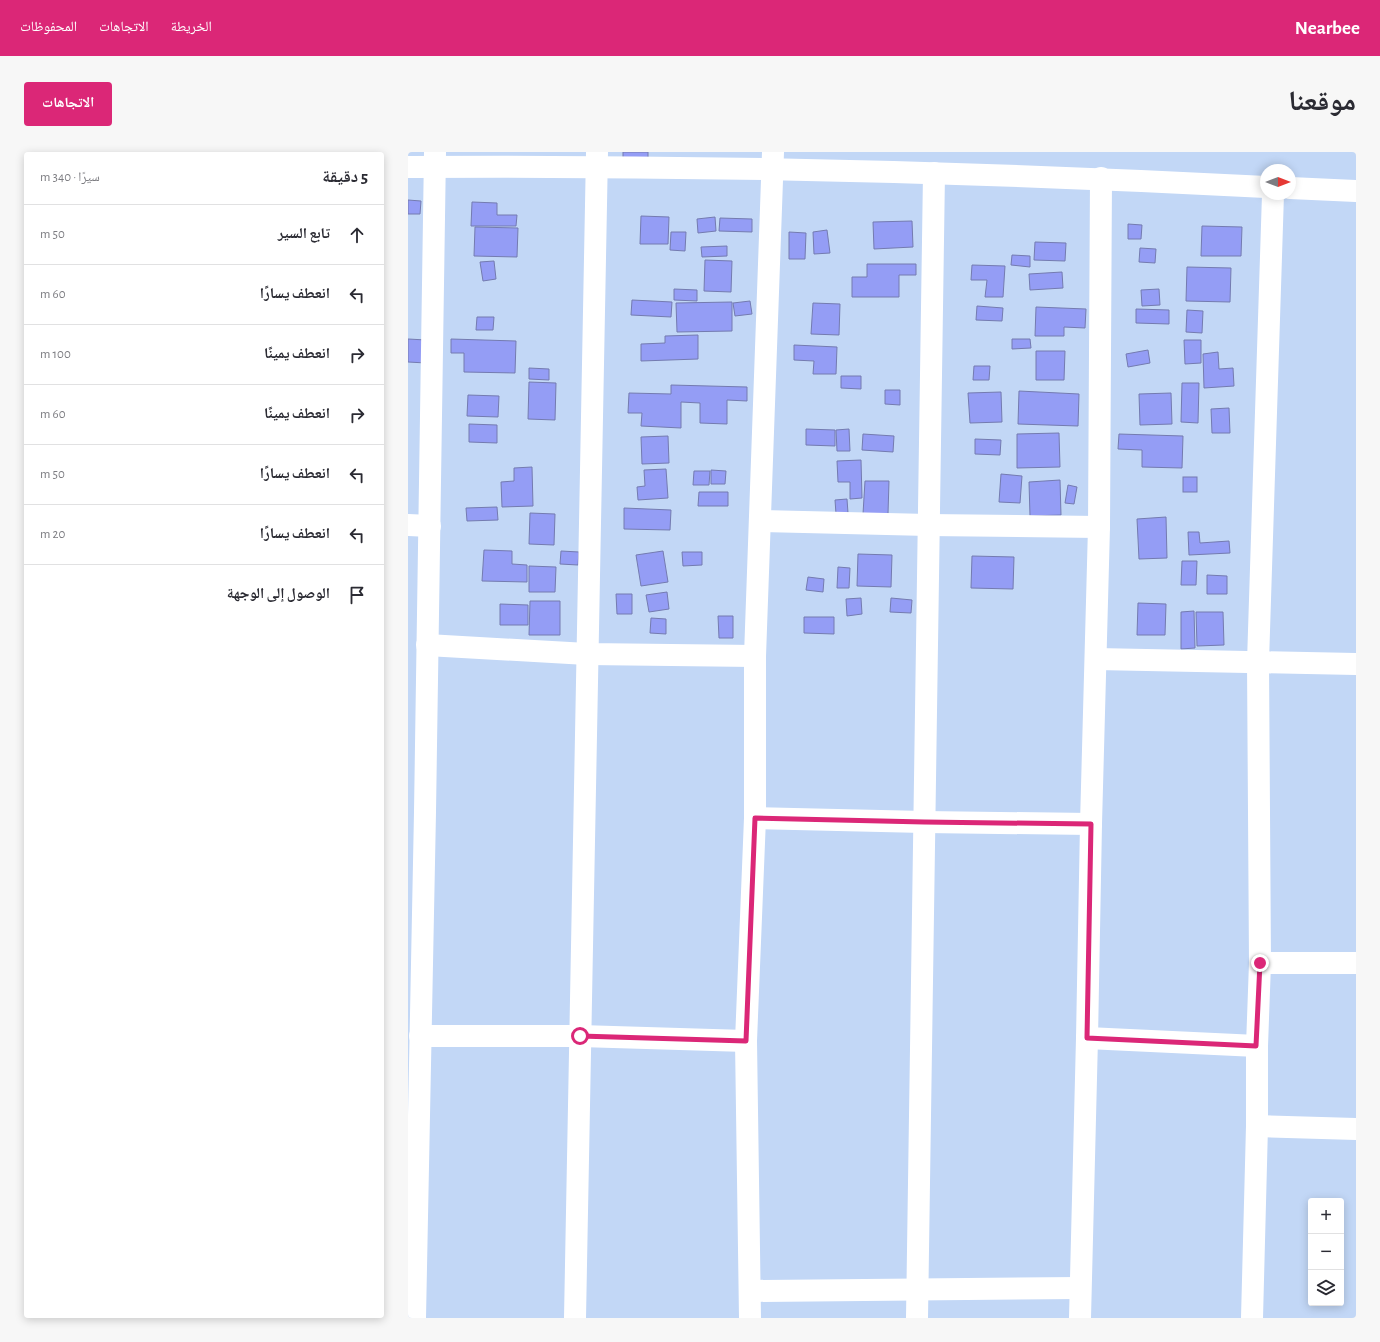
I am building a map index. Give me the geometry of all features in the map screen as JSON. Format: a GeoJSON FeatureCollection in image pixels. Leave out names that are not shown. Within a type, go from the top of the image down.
{"type":"FeatureCollection","features":[{"type":"Feature","properties":{"kind":"street"},"geometry":{"type":"LineString","coordinates":[[415,1318],[412,1280],[420,1036],[417,812],[427,645],[435,159]]}},
{"type":"Feature","properties":{"kind":"street"},"geometry":{"type":"LineString","coordinates":[[408,167],[435,159],[773,161],[934,173],[1101,178],[1260,187]]}},
{"type":"Feature","properties":{"kind":"street"},"geometry":{"type":"LineString","coordinates":[[575,1318],[596,160]]}},
{"type":"Feature","properties":{"kind":"street"},"geometry":{"type":"LineString","coordinates":[[750,1318],[746,1041],[755,818],[755,656],[773,161]]}},
{"type":"Feature","properties":{"kind":"street"},"geometry":{"type":"LineString","coordinates":[[917,1318],[934,173]]}},
{"type":"Feature","properties":{"kind":"street"},"geometry":{"type":"LineString","coordinates":[[1080,1318],[1099,527],[1101,178]]}},
{"type":"Feature","properties":{"kind":"street"},"geometry":{"type":"LineString","coordinates":[[1296,188],[1356,190]]}},
{"type":"Feature","properties":{"kind":"street"},"geometry":{"type":"LineString","coordinates":[[1252,1318],[1256,1046],[1260,963],[1258,662],[1273,200]]}},
{"type":"Feature","properties":{"kind":"street"},"geometry":{"type":"LineString","coordinates":[[760,521],[1099,527]]}},
{"type":"Feature","properties":{"kind":"street"},"geometry":{"type":"LineString","coordinates":[[408,525],[430,526]]}},
{"type":"Feature","properties":{"kind":"street"},"geometry":{"type":"LineString","coordinates":[[427,645],[586,654],[755,656]]}},
{"type":"Feature","properties":{"kind":"street"},"geometry":{"type":"LineString","coordinates":[[1096,659],[1356,664]]}},
{"type":"Feature","properties":{"kind":"street"},"geometry":{"type":"LineString","coordinates":[[755,818],[1091,824]]}},
{"type":"Feature","properties":{"kind":"street"},"geometry":{"type":"LineString","coordinates":[[1260,963],[1356,963]]}},
{"type":"Feature","properties":{"kind":"street"},"geometry":{"type":"LineString","coordinates":[[420,1036],[580,1036],[746,1041]]}},
{"type":"Feature","properties":{"kind":"street"},"geometry":{"type":"LineString","coordinates":[[1087,1038],[1256,1046]]}},
{"type":"Feature","properties":{"kind":"street"},"geometry":{"type":"LineString","coordinates":[[1256,1126],[1356,1129]]}},
{"type":"Feature","properties":{"kind":"street"},"geometry":{"type":"LineString","coordinates":[[750,1291],[1080,1288]]}},
{"type":"Feature","properties":{"kind":"building"},"geometry":{"type":"Polygon","coordinates":[[[623,152],[648,152],[648,158],[623,158],[623,152]]]}},
{"type":"Feature","properties":{"kind":"building"},"geometry":{"type":"Polygon","coordinates":[[[408,200],[421,201],[420,214],[408,214],[408,200]]]}},
{"type":"Feature","properties":{"kind":"building"},"geometry":{"type":"Polygon","coordinates":[[[472,202],[497,203],[497,215],[517,215],[516,226],[471,226],[472,202]]]}},
{"type":"Feature","properties":{"kind":"building"},"geometry":{"type":"Polygon","coordinates":[[[641,216],[669,217],[668,244],[640,244],[641,216]]]}},
{"type":"Feature","properties":{"kind":"building"},"geometry":{"type":"Polygon","coordinates":[[[715,217],[716,231],[698,233],[697,219],[715,217]]]}},
{"type":"Feature","properties":{"kind":"building"},"geometry":{"type":"Polygon","coordinates":[[[720,218],[752,219],[752,232],[719,231],[720,218]]]}},
{"type":"Feature","properties":{"kind":"building"},"geometry":{"type":"Polygon","coordinates":[[[912,221],[913,247],[874,249],[873,222],[912,221]]]}},
{"type":"Feature","properties":{"kind":"building"},"geometry":{"type":"Polygon","coordinates":[[[1128,224],[1142,225],[1141,239],[1128,239],[1128,224]]]}},
{"type":"Feature","properties":{"kind":"building"},"geometry":{"type":"Polygon","coordinates":[[[1202,226],[1242,227],[1241,256],[1201,256],[1202,226]]]}},
{"type":"Feature","properties":{"kind":"building"},"geometry":{"type":"Polygon","coordinates":[[[475,227],[518,228],[517,257],[474,256],[475,227]]]}},
{"type":"Feature","properties":{"kind":"building"},"geometry":{"type":"Polygon","coordinates":[[[827,230],[830,253],[814,254],[813,232],[827,230]]]}},
{"type":"Feature","properties":{"kind":"building"},"geometry":{"type":"Polygon","coordinates":[[[671,232],[686,232],[685,251],[670,250],[671,232]]]}},
{"type":"Feature","properties":{"kind":"building"},"geometry":{"type":"Polygon","coordinates":[[[789,232],[806,233],[805,259],[789,259],[789,232]]]}},
{"type":"Feature","properties":{"kind":"building"},"geometry":{"type":"Polygon","coordinates":[[[1035,242],[1066,243],[1065,261],[1034,260],[1035,242]]]}},
{"type":"Feature","properties":{"kind":"building"},"geometry":{"type":"Polygon","coordinates":[[[727,246],[727,256],[702,257],[701,247],[727,246]]]}},
{"type":"Feature","properties":{"kind":"building"},"geometry":{"type":"Polygon","coordinates":[[[1140,248],[1156,249],[1155,263],[1139,262],[1140,248]]]}},
{"type":"Feature","properties":{"kind":"building"},"geometry":{"type":"Polygon","coordinates":[[[1012,255],[1030,256],[1030,267],[1011,265],[1012,255]]]}},
{"type":"Feature","properties":{"kind":"building"},"geometry":{"type":"Polygon","coordinates":[[[705,260],[732,261],[731,292],[704,291],[705,260]]]}},
{"type":"Feature","properties":{"kind":"building"},"geometry":{"type":"Polygon","coordinates":[[[494,261],[496,279],[483,281],[480,262],[494,261]]]}},
{"type":"Feature","properties":{"kind":"building"},"geometry":{"type":"Polygon","coordinates":[[[867,264],[916,264],[916,275],[899,275],[899,297],[852,297],[852,277],[867,277],[867,264]]]}},
{"type":"Feature","properties":{"kind":"building"},"geometry":{"type":"Polygon","coordinates":[[[972,265],[1005,266],[1003,297],[985,297],[987,280],[971,280],[972,265]]]}},
{"type":"Feature","properties":{"kind":"building"},"geometry":{"type":"Polygon","coordinates":[[[1187,267],[1231,268],[1230,302],[1186,301],[1187,267]]]}},
{"type":"Feature","properties":{"kind":"building"},"geometry":{"type":"Polygon","coordinates":[[[1062,272],[1063,288],[1030,290],[1029,274],[1062,272]]]}},
{"type":"Feature","properties":{"kind":"building"},"geometry":{"type":"Polygon","coordinates":[[[674,289],[697,290],[697,301],[674,300],[674,289]]]}},
{"type":"Feature","properties":{"kind":"building"},"geometry":{"type":"Polygon","coordinates":[[[1159,289],[1160,305],[1142,306],[1141,290],[1159,289]]]}},
{"type":"Feature","properties":{"kind":"building"},"geometry":{"type":"Polygon","coordinates":[[[632,300],[672,302],[671,317],[631,315],[632,300]]]}},
{"type":"Feature","properties":{"kind":"building"},"geometry":{"type":"Polygon","coordinates":[[[750,301],[752,314],[735,316],[733,303],[750,301]]]}},
{"type":"Feature","properties":{"kind":"building"},"geometry":{"type":"Polygon","coordinates":[[[732,302],[732,331],[677,332],[676,303],[732,302]]]}},
{"type":"Feature","properties":{"kind":"building"},"geometry":{"type":"Polygon","coordinates":[[[813,303],[840,304],[839,335],[811,334],[813,303]]]}},
{"type":"Feature","properties":{"kind":"building"},"geometry":{"type":"Polygon","coordinates":[[[977,306],[1003,308],[1002,321],[976,320],[977,306]]]}},
{"type":"Feature","properties":{"kind":"building"},"geometry":{"type":"Polygon","coordinates":[[[1036,307],[1086,309],[1085,328],[1064,327],[1064,336],[1035,336],[1036,307]]]}},
{"type":"Feature","properties":{"kind":"building"},"geometry":{"type":"Polygon","coordinates":[[[1136,309],[1169,310],[1169,324],[1136,323],[1136,309]]]}},
{"type":"Feature","properties":{"kind":"building"},"geometry":{"type":"Polygon","coordinates":[[[1187,310],[1203,311],[1202,333],[1186,332],[1187,310]]]}},
{"type":"Feature","properties":{"kind":"building"},"geometry":{"type":"Polygon","coordinates":[[[477,317],[494,317],[493,330],[476,330],[477,317]]]}},
{"type":"Feature","properties":{"kind":"building"},"geometry":{"type":"Polygon","coordinates":[[[698,335],[698,359],[641,361],[641,344],[665,343],[665,336],[698,335]]]}},
{"type":"Feature","properties":{"kind":"building"},"geometry":{"type":"Polygon","coordinates":[[[408,339],[426,340],[426,363],[408,362],[408,339]]]}},
{"type":"Feature","properties":{"kind":"building"},"geometry":{"type":"Polygon","coordinates":[[[451,339],[516,341],[515,373],[464,372],[464,353],[451,353],[451,339]]]}},
{"type":"Feature","properties":{"kind":"building"},"geometry":{"type":"Polygon","coordinates":[[[1012,339],[1030,339],[1031,348],[1012,349],[1012,339]]]}},
{"type":"Feature","properties":{"kind":"building"},"geometry":{"type":"Polygon","coordinates":[[[1184,340],[1201,340],[1201,363],[1185,364],[1184,340]]]}},
{"type":"Feature","properties":{"kind":"building"},"geometry":{"type":"Polygon","coordinates":[[[794,345],[837,347],[836,374],[813,374],[814,361],[794,360],[794,345]]]}},
{"type":"Feature","properties":{"kind":"building"},"geometry":{"type":"Polygon","coordinates":[[[1148,350],[1150,363],[1128,367],[1126,354],[1148,350]]]}},
{"type":"Feature","properties":{"kind":"building"},"geometry":{"type":"Polygon","coordinates":[[[1036,351],[1065,351],[1064,380],[1036,380],[1036,351]]]}},
{"type":"Feature","properties":{"kind":"building"},"geometry":{"type":"Polygon","coordinates":[[[1218,352],[1219,369],[1233,368],[1234,386],[1204,388],[1203,354],[1218,352]]]}},
{"type":"Feature","properties":{"kind":"building"},"geometry":{"type":"Polygon","coordinates":[[[974,366],[990,366],[989,380],[973,380],[974,366]]]}},
{"type":"Feature","properties":{"kind":"building"},"geometry":{"type":"Polygon","coordinates":[[[529,368],[549,369],[549,380],[529,379],[529,368]]]}},
{"type":"Feature","properties":{"kind":"building"},"geometry":{"type":"Polygon","coordinates":[[[841,376],[861,376],[861,389],[841,388],[841,376]]]}},
{"type":"Feature","properties":{"kind":"building"},"geometry":{"type":"Polygon","coordinates":[[[529,382],[556,383],[555,420],[528,419],[529,382]]]}},
{"type":"Feature","properties":{"kind":"building"},"geometry":{"type":"Polygon","coordinates":[[[1182,383],[1199,383],[1198,423],[1181,422],[1182,383]]]}},
{"type":"Feature","properties":{"kind":"building"},"geometry":{"type":"Polygon","coordinates":[[[671,385],[747,387],[747,401],[727,400],[727,424],[700,423],[700,403],[681,402],[681,428],[641,426],[642,413],[628,413],[629,393],[671,394],[671,385]]]}},
{"type":"Feature","properties":{"kind":"building"},"geometry":{"type":"Polygon","coordinates":[[[885,390],[900,390],[900,405],[885,404],[885,390]]]}},
{"type":"Feature","properties":{"kind":"building"},"geometry":{"type":"Polygon","coordinates":[[[1019,391],[1079,394],[1078,426],[1018,424],[1019,391]]]}},
{"type":"Feature","properties":{"kind":"building"},"geometry":{"type":"Polygon","coordinates":[[[1001,392],[1002,422],[970,423],[968,393],[1001,392]]]}},
{"type":"Feature","properties":{"kind":"building"},"geometry":{"type":"Polygon","coordinates":[[[1171,393],[1172,424],[1140,425],[1139,394],[1171,393]]]}},
{"type":"Feature","properties":{"kind":"building"},"geometry":{"type":"Polygon","coordinates":[[[468,395],[499,396],[498,417],[467,416],[468,395]]]}},
{"type":"Feature","properties":{"kind":"building"},"geometry":{"type":"Polygon","coordinates":[[[1229,408],[1230,433],[1212,433],[1211,409],[1229,408]]]}},
{"type":"Feature","properties":{"kind":"building"},"geometry":{"type":"Polygon","coordinates":[[[469,424],[497,425],[497,443],[469,442],[469,424]]]}},
{"type":"Feature","properties":{"kind":"building"},"geometry":{"type":"Polygon","coordinates":[[[806,429],[835,430],[835,446],[806,445],[806,429]]]}},
{"type":"Feature","properties":{"kind":"building"},"geometry":{"type":"Polygon","coordinates":[[[849,429],[850,451],[837,451],[836,430],[849,429]]]}},
{"type":"Feature","properties":{"kind":"building"},"geometry":{"type":"Polygon","coordinates":[[[1059,433],[1060,467],[1017,468],[1017,434],[1059,433]]]}},
{"type":"Feature","properties":{"kind":"building"},"geometry":{"type":"Polygon","coordinates":[[[863,434],[894,436],[893,452],[862,450],[863,434]]]}},
{"type":"Feature","properties":{"kind":"building"},"geometry":{"type":"Polygon","coordinates":[[[1119,434],[1183,436],[1182,468],[1142,467],[1142,450],[1118,449],[1119,434]]]}},
{"type":"Feature","properties":{"kind":"building"},"geometry":{"type":"Polygon","coordinates":[[[668,436],[669,463],[642,464],[641,437],[668,436]]]}},
{"type":"Feature","properties":{"kind":"building"},"geometry":{"type":"Polygon","coordinates":[[[975,439],[1001,440],[1000,455],[975,454],[975,439]]]}},
{"type":"Feature","properties":{"kind":"building"},"geometry":{"type":"Polygon","coordinates":[[[861,460],[862,498],[850,499],[850,482],[838,482],[837,461],[861,460]]]}},
{"type":"Feature","properties":{"kind":"building"},"geometry":{"type":"Polygon","coordinates":[[[532,467],[533,506],[502,507],[501,482],[514,481],[514,468],[532,467]]]}},
{"type":"Feature","properties":{"kind":"building"},"geometry":{"type":"Polygon","coordinates":[[[666,469],[668,498],[638,500],[637,487],[645,486],[644,470],[666,469]]]}},
{"type":"Feature","properties":{"kind":"building"},"geometry":{"type":"Polygon","coordinates":[[[711,470],[726,471],[725,484],[711,484],[711,470]]]}},
{"type":"Feature","properties":{"kind":"building"},"geometry":{"type":"Polygon","coordinates":[[[694,471],[710,471],[709,485],[693,485],[694,471]]]}},
{"type":"Feature","properties":{"kind":"building"},"geometry":{"type":"Polygon","coordinates":[[[1001,474],[1022,476],[1020,503],[999,502],[1001,474]]]}},
{"type":"Feature","properties":{"kind":"building"},"geometry":{"type":"Polygon","coordinates":[[[1183,477],[1197,477],[1197,492],[1183,492],[1183,477]]]}},
{"type":"Feature","properties":{"kind":"building"},"geometry":{"type":"Polygon","coordinates":[[[1060,480],[1061,515],[1030,516],[1029,482],[1060,480]]]}},
{"type":"Feature","properties":{"kind":"building"},"geometry":{"type":"Polygon","coordinates":[[[865,481],[889,481],[888,514],[863,514],[865,481]]]}},
{"type":"Feature","properties":{"kind":"building"},"geometry":{"type":"Polygon","coordinates":[[[1068,485],[1077,487],[1074,504],[1065,503],[1068,485]]]}},
{"type":"Feature","properties":{"kind":"building"},"geometry":{"type":"Polygon","coordinates":[[[699,492],[728,492],[728,506],[698,506],[699,492]]]}},
{"type":"Feature","properties":{"kind":"building"},"geometry":{"type":"Polygon","coordinates":[[[847,499],[848,513],[836,514],[835,500],[847,499]]]}},
{"type":"Feature","properties":{"kind":"building"},"geometry":{"type":"Polygon","coordinates":[[[497,507],[498,520],[467,521],[466,508],[497,507]]]}},
{"type":"Feature","properties":{"kind":"building"},"geometry":{"type":"Polygon","coordinates":[[[624,508],[671,510],[670,530],[624,529],[624,508]]]}},
{"type":"Feature","properties":{"kind":"building"},"geometry":{"type":"Polygon","coordinates":[[[530,513],[555,514],[554,545],[529,544],[530,513]]]}},
{"type":"Feature","properties":{"kind":"building"},"geometry":{"type":"Polygon","coordinates":[[[1166,517],[1167,558],[1139,559],[1137,519],[1166,517]]]}},
{"type":"Feature","properties":{"kind":"building"},"geometry":{"type":"Polygon","coordinates":[[[1188,532],[1199,532],[1200,543],[1229,541],[1230,553],[1189,555],[1188,532]]]}},
{"type":"Feature","properties":{"kind":"building"},"geometry":{"type":"Polygon","coordinates":[[[484,550],[512,551],[512,564],[527,565],[527,582],[482,581],[484,550]]]}},
{"type":"Feature","properties":{"kind":"building"},"geometry":{"type":"Polygon","coordinates":[[[561,551],[579,552],[578,565],[560,564],[561,551]]]}},
{"type":"Feature","properties":{"kind":"building"},"geometry":{"type":"Polygon","coordinates":[[[663,551],[668,582],[641,586],[636,555],[663,551]]]}},
{"type":"Feature","properties":{"kind":"building"},"geometry":{"type":"Polygon","coordinates":[[[682,552],[702,552],[702,565],[683,566],[682,552]]]}},
{"type":"Feature","properties":{"kind":"building"},"geometry":{"type":"Polygon","coordinates":[[[858,554],[892,555],[891,587],[857,586],[858,554]]]}},
{"type":"Feature","properties":{"kind":"building"},"geometry":{"type":"Polygon","coordinates":[[[972,556],[1014,557],[1013,589],[971,588],[972,556]]]}},
{"type":"Feature","properties":{"kind":"building"},"geometry":{"type":"Polygon","coordinates":[[[1182,561],[1197,561],[1196,585],[1181,585],[1182,561]]]}},
{"type":"Feature","properties":{"kind":"building"},"geometry":{"type":"Polygon","coordinates":[[[529,566],[556,567],[555,592],[529,592],[529,566]]]}},
{"type":"Feature","properties":{"kind":"building"},"geometry":{"type":"Polygon","coordinates":[[[838,567],[850,568],[849,588],[837,588],[838,567]]]}},
{"type":"Feature","properties":{"kind":"building"},"geometry":{"type":"Polygon","coordinates":[[[1207,575],[1227,576],[1227,594],[1207,594],[1207,575]]]}},
{"type":"Feature","properties":{"kind":"building"},"geometry":{"type":"Polygon","coordinates":[[[808,577],[824,579],[823,592],[806,590],[808,577]]]}},
{"type":"Feature","properties":{"kind":"building"},"geometry":{"type":"Polygon","coordinates":[[[667,592],[669,609],[649,612],[646,595],[667,592]]]}},
{"type":"Feature","properties":{"kind":"building"},"geometry":{"type":"Polygon","coordinates":[[[616,594],[632,594],[632,614],[617,614],[616,594]]]}},
{"type":"Feature","properties":{"kind":"building"},"geometry":{"type":"Polygon","coordinates":[[[861,598],[862,614],[847,616],[846,599],[861,598]]]}},
{"type":"Feature","properties":{"kind":"building"},"geometry":{"type":"Polygon","coordinates":[[[891,598],[912,600],[911,613],[890,612],[891,598]]]}},
{"type":"Feature","properties":{"kind":"building"},"geometry":{"type":"Polygon","coordinates":[[[530,601],[560,601],[560,635],[529,635],[530,601]]]}},
{"type":"Feature","properties":{"kind":"building"},"geometry":{"type":"Polygon","coordinates":[[[1138,603],[1166,604],[1165,635],[1137,635],[1138,603]]]}},
{"type":"Feature","properties":{"kind":"building"},"geometry":{"type":"Polygon","coordinates":[[[500,604],[528,605],[528,625],[500,625],[500,604]]]}},
{"type":"Feature","properties":{"kind":"building"},"geometry":{"type":"Polygon","coordinates":[[[1194,611],[1195,648],[1181,649],[1181,612],[1194,611]]]}},
{"type":"Feature","properties":{"kind":"building"},"geometry":{"type":"Polygon","coordinates":[[[1196,612],[1223,612],[1224,645],[1197,646],[1196,612]]]}},
{"type":"Feature","properties":{"kind":"building"},"geometry":{"type":"Polygon","coordinates":[[[718,616],[733,616],[733,638],[719,638],[718,616]]]}},
{"type":"Feature","properties":{"kind":"building"},"geometry":{"type":"Polygon","coordinates":[[[804,617],[834,617],[834,634],[804,633],[804,617]]]}},
{"type":"Feature","properties":{"kind":"building"},"geometry":{"type":"Polygon","coordinates":[[[651,618],[666,619],[666,634],[650,633],[651,618]]]}},
{"type":"Feature","properties":{"kind":"route"},"geometry":{"type":"LineString","coordinates":[[580,1036],[746,1041],[755,818],[1091,824],[1087,1038],[1256,1046],[1260,963]]}}]}
